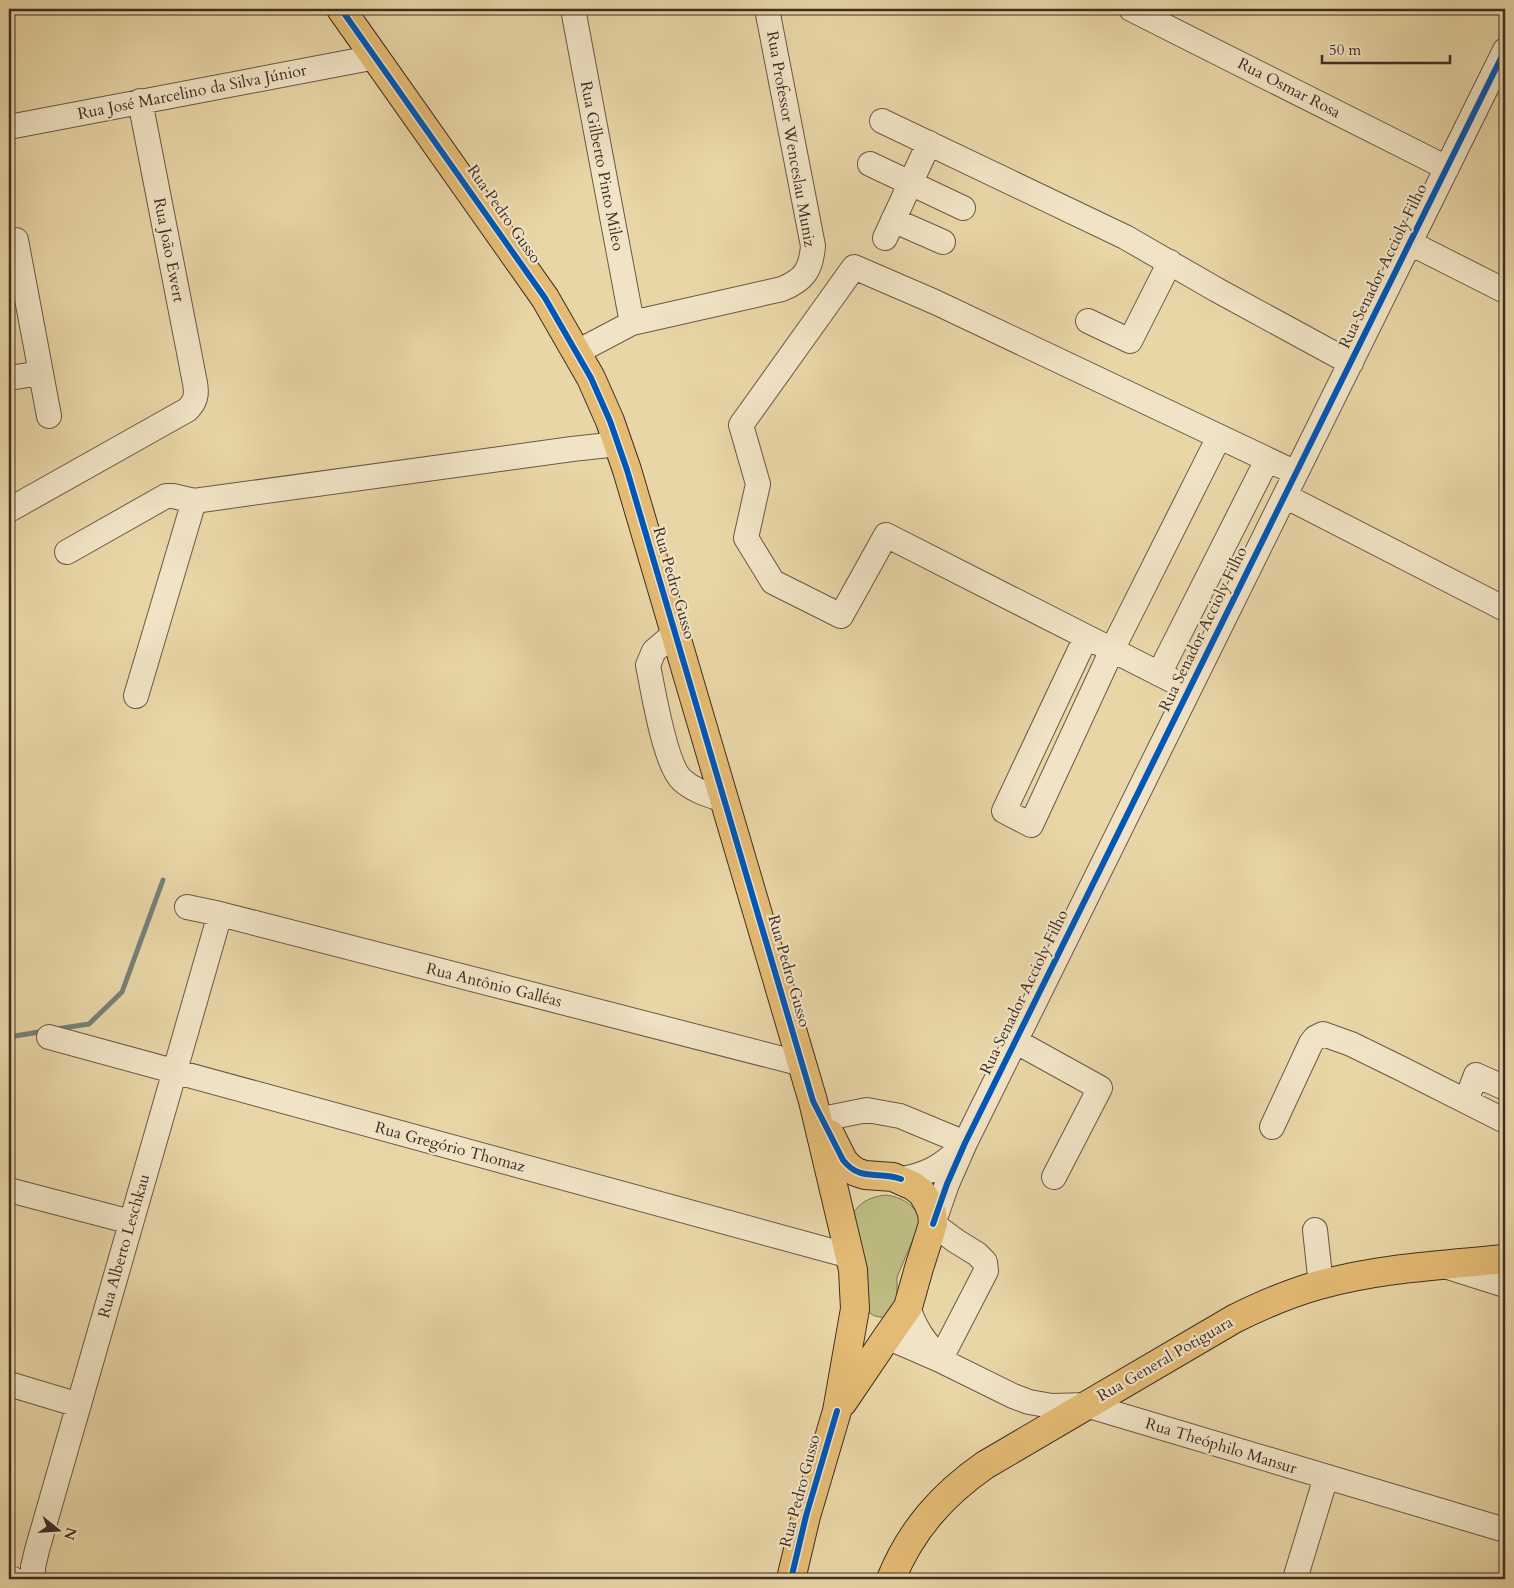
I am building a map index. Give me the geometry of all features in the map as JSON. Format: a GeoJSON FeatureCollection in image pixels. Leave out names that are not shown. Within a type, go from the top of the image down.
{"type":"FeatureCollection","features":[{"type":"Feature","properties":{"kind":"main road","name":"Rua Pedro Gusso"},"geometry":{"type":"LineString","coordinates":[[342,9],[526,269],[577,352],[601,398],[618,444],[802,1064],[818,1110],[843,1160],[849,1167],[856,1172],[873,1176],[882,1175],[901,1179],[922,1194],[932,1213],[933,1224],[908,1307],[837,1411]]}},
{"type":"Feature","properties":{"kind":"main road","name":"Rua Pedro Gusso"},"geometry":{"type":"LineString","coordinates":[[791,1579],[806,1516],[837,1411],[855,1309],[855,1288],[850,1256],[818,1110]]}},
{"type":"Feature","properties":{"kind":"main road"},"geometry":{"type":"LineString","coordinates":[[837,1202],[850,1185],[860,1179],[873,1176]]}},
{"type":"Feature","properties":{"kind":"main road","name":"Rua General Potiguara"},"geometry":{"type":"LineString","coordinates":[[891,1579],[906,1547],[923,1522],[941,1500],[962,1481],[985,1465],[1234,1319],[1262,1305],[1321,1284],[1441,1265],[1505,1259]]}},
{"type":"Feature","properties":{"kind":"main road"},"geometry":{"type":"LineString","coordinates":[[853,1323],[856,1329],[867,1337],[887,1337]]}},
{"type":"Feature","properties":{"kind":"street","name":"Rua Gilberto Pinto Mileo"},"geometry":{"type":"LineString","coordinates":[[573,9],[632,323]]}},
{"type":"Feature","properties":{"kind":"street","name":"Rua Professor Wenceslau Muniz"},"geometry":{"type":"LineString","coordinates":[[632,323],[782,289],[801,278],[809,269],[813,246],[767,9]]}},
{"type":"Feature","properties":{"kind":"street","name":"Rua Osmar Rosa"},"geometry":{"type":"LineString","coordinates":[[1131,9],[1447,168]]}},
{"type":"Feature","properties":{"kind":"street","name":"Rua Senador Accioly Filho"},"geometry":{"type":"LineString","coordinates":[[933,1224],[964,1143],[1505,50]]}},
{"type":"Feature","properties":{"kind":"street","name":"Rua José Marcelino da Silva Júnior"},"geometry":{"type":"LineString","coordinates":[[9,127],[376,57]]}},
{"type":"Feature","properties":{"kind":"street","name":"Rua João Ewert"},"geometry":{"type":"LineString","coordinates":[[9,510],[187,410],[196,399],[195,383],[140,101]]}},
{"type":"Feature","properties":{"kind":"street"},"geometry":{"type":"LineString","coordinates":[[882,121],[1125,237],[1351,363]]}},
{"type":"Feature","properties":{"kind":"street"},"geometry":{"type":"LineString","coordinates":[[929,143],[889,229],[943,242]]}},
{"type":"Feature","properties":{"kind":"street"},"geometry":{"type":"LineString","coordinates":[[870,164],[963,208]]}},
{"type":"Feature","properties":{"kind":"street"},"geometry":{"type":"LineString","coordinates":[[16,240],[16,283],[41,373],[49,416]]}},
{"type":"Feature","properties":{"kind":"street"},"geometry":{"type":"LineString","coordinates":[[1410,243],[1505,291]]}},
{"type":"Feature","properties":{"kind":"street"},"geometry":{"type":"LineString","coordinates":[[1088,321],[1130,341],[1170,262]]}},
{"type":"Feature","properties":{"kind":"street"},"geometry":{"type":"LineString","coordinates":[[1189,689],[886,535],[840,616],[773,582],[746,538],[758,484],[742,425],[854,267],[934,302],[1296,473]]}},
{"type":"Feature","properties":{"kind":"street"},"geometry":{"type":"LineString","coordinates":[[577,352],[632,323]]}},
{"type":"Feature","properties":{"kind":"street"},"geometry":{"type":"LineString","coordinates":[[9,378],[41,373]]}},
{"type":"Feature","properties":{"kind":"street"},"geometry":{"type":"LineString","coordinates":[[1086,637],[1004,811],[1031,825],[1112,650],[1218,437]]}},
{"type":"Feature","properties":{"kind":"street"},"geometry":{"type":"LineString","coordinates":[[67,552],[166,496],[194,501],[618,444]]}},
{"type":"Feature","properties":{"kind":"street"},"geometry":{"type":"LineString","coordinates":[[1159,674],[1267,460]]}},
{"type":"Feature","properties":{"kind":"street"},"geometry":{"type":"LineString","coordinates":[[1285,496],[1505,609]]}},
{"type":"Feature","properties":{"kind":"street"},"geometry":{"type":"LineString","coordinates":[[136,696],[194,501]]}},
{"type":"Feature","properties":{"kind":"street"},"geometry":{"type":"LineString","coordinates":[[675,633],[654,651],[648,665],[669,759],[680,779],[694,789],[724,800]]}},
{"type":"Feature","properties":{"kind":"street","name":"Rua Antônio Galléas"},"geometry":{"type":"LineString","coordinates":[[186,907],[220,914],[802,1064]]}},
{"type":"Feature","properties":{"kind":"street","name":"Rua Alberto Leschkau"},"geometry":{"type":"LineString","coordinates":[[33,1579],[37,1550],[220,914]]}},
{"type":"Feature","properties":{"kind":"street"},"geometry":{"type":"LineString","coordinates":[[1272,1127],[1305,1056],[1315,1038],[1323,1034],[1351,1044],[1505,1121]]}},
{"type":"Feature","properties":{"kind":"street","name":"Rua Gregório Thomaz"},"geometry":{"type":"LineString","coordinates":[[49,1037],[850,1256]]}},
{"type":"Feature","properties":{"kind":"street"},"geometry":{"type":"LineString","coordinates":[[1015,1041],[1100,1088],[1054,1177]]}},
{"type":"Feature","properties":{"kind":"street"},"geometry":{"type":"LineString","coordinates":[[1466,1101],[1476,1074],[1505,1088]]}},
{"type":"Feature","properties":{"kind":"street"},"geometry":{"type":"LineString","coordinates":[[818,1110],[867,1110],[892,1114],[964,1143]]}},
{"type":"Feature","properties":{"kind":"street","name":"Rua Senador Accioly Filho"},"geometry":{"type":"LineString","coordinates":[[901,1179],[932,1171],[952,1156],[964,1143]]}},
{"type":"Feature","properties":{"kind":"street"},"geometry":{"type":"LineString","coordinates":[[9,1190],[131,1222]]}},
{"type":"Feature","properties":{"kind":"street"},"geometry":{"type":"LineString","coordinates":[[933,1224],[976,1254],[985,1262],[986,1271],[940,1360]]}},
{"type":"Feature","properties":{"kind":"street"},"geometry":{"type":"LineString","coordinates":[[1316,1230],[1321,1284]]}},
{"type":"Feature","properties":{"kind":"street"},"geometry":{"type":"LineString","coordinates":[[1441,1265],[1505,1284]]}},
{"type":"Feature","properties":{"kind":"street","name":"Rua Theóphilo Mansur"},"geometry":{"type":"LineString","coordinates":[[908,1307],[921,1337],[940,1360]]}},
{"type":"Feature","properties":{"kind":"street","name":"Rua Theóphilo Mansur"},"geometry":{"type":"LineString","coordinates":[[887,1337],[1029,1402],[1052,1406],[1086,1406],[1505,1530]]}},
{"type":"Feature","properties":{"kind":"street"},"geometry":{"type":"LineString","coordinates":[[9,1384],[79,1405]]}},
{"type":"Feature","properties":{"kind":"street"},"geometry":{"type":"LineString","coordinates":[[1295,1579],[1326,1477]]}},
{"type":"Feature","properties":{"kind":"street"},"geometry":{"type":"LineString","coordinates":[[9,1578],[13,1579]]}},
{"type":"Feature","properties":{"kind":"shaded area"},"geometry":{"type":"Polygon","coordinates":[[[886,1195],[896,1197],[909,1204],[920,1216],[920,1223],[897,1277],[897,1301],[885,1318],[875,1316],[866,1311],[851,1216],[866,1201],[886,1195]]]}},
{"type":"Feature","properties":{"kind":"waterway"},"geometry":{"type":"LineString","coordinates":[[56,1029],[89,1024],[122,992],[163,880]]}},
{"type":"Feature","properties":{"kind":"waterway"},"geometry":{"type":"LineString","coordinates":[[9,1037],[45,1031]]}},
{"type":"Feature","properties":{"kind":"cycle path"},"geometry":{"type":"LineString","coordinates":[[341,9],[545,298],[591,378],[610,421],[627,470],[813,1101],[843,1160],[849,1167],[863,1174],[901,1179]]}},
{"type":"Feature","properties":{"kind":"cycle path"},"geometry":{"type":"LineString","coordinates":[[933,1224],[947,1184],[965,1143],[1505,50]]}},
{"type":"Feature","properties":{"kind":"cycle path"},"geometry":{"type":"LineString","coordinates":[[791,1579],[806,1516],[837,1411]]}}]}
